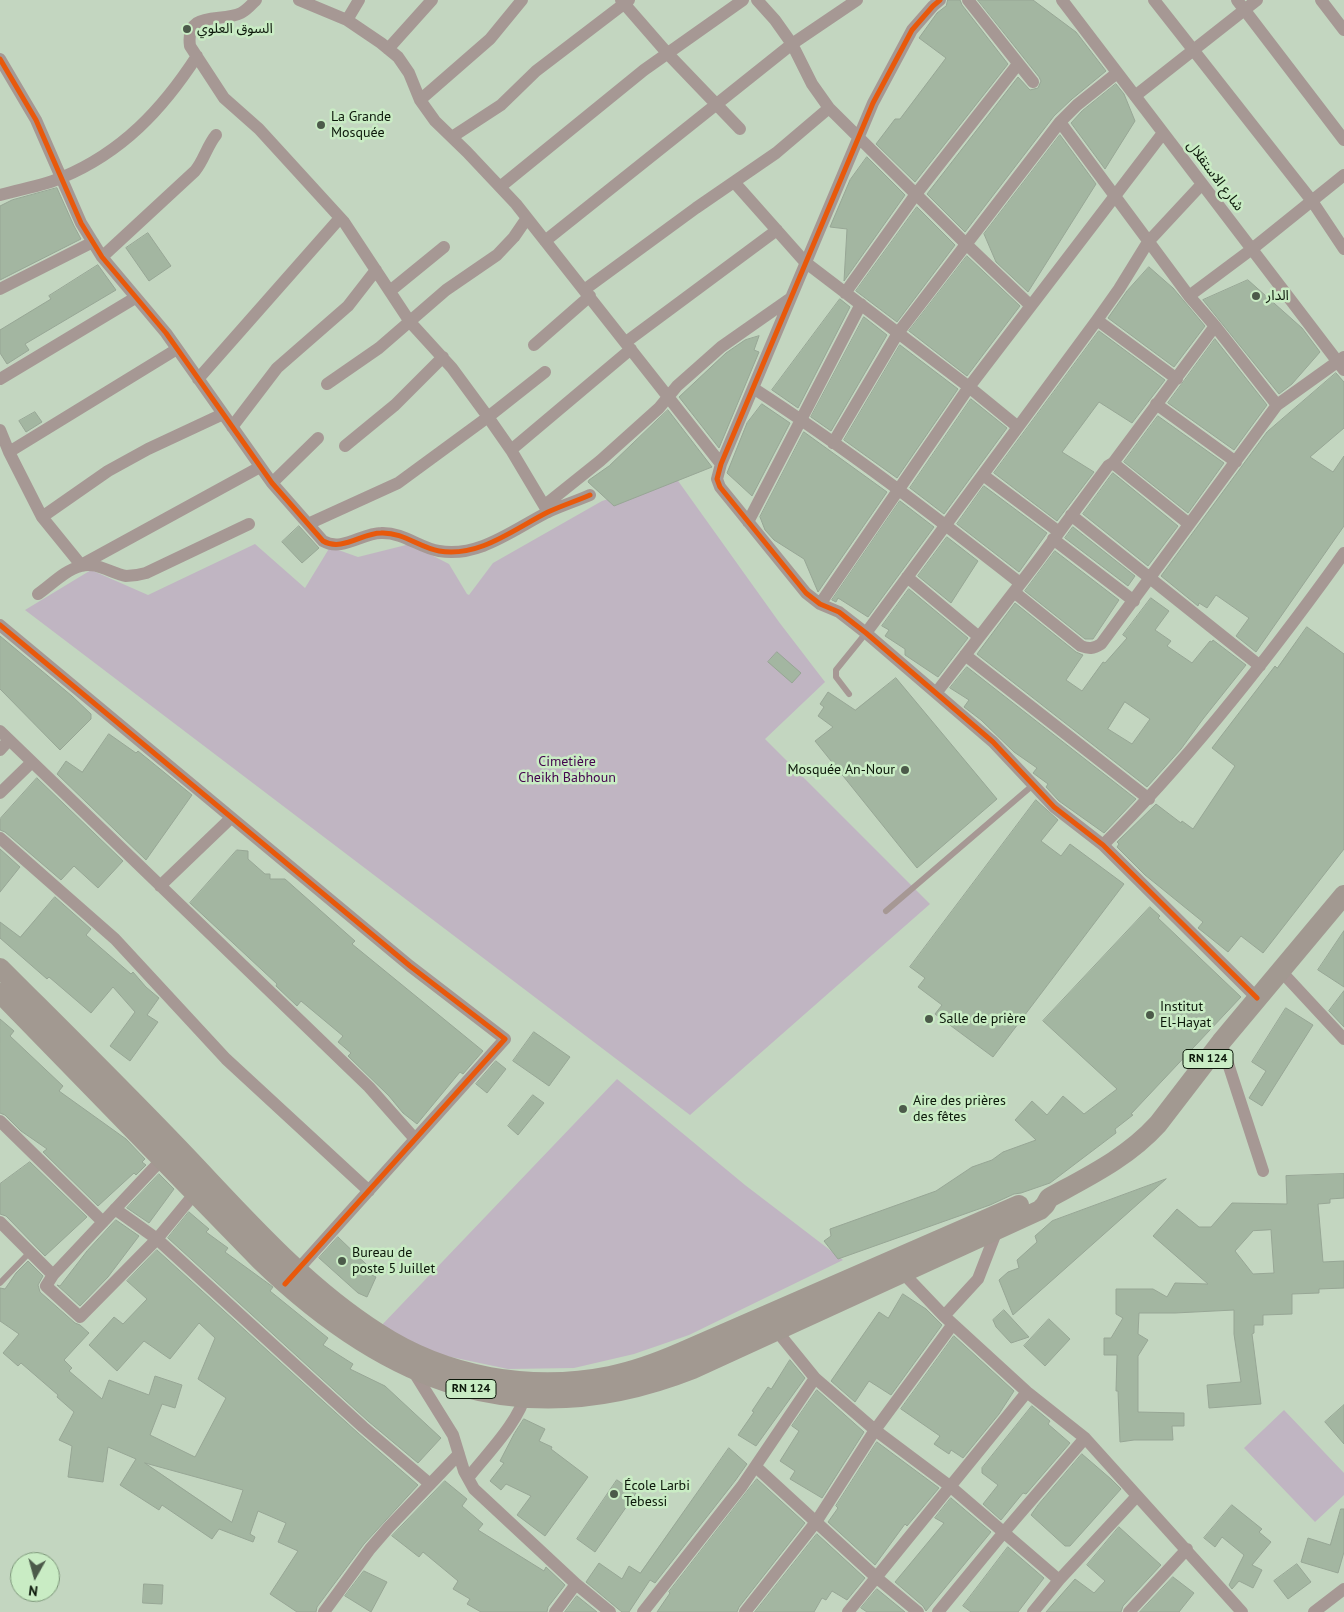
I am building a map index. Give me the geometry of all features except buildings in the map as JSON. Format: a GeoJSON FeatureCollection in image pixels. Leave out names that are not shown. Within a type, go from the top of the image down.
{"type":"FeatureCollection","features":[{"type":"Feature","properties":{"kind":"main road","name":"RN 124"},"geometry":{"type":"LineString","coordinates":[[0,993],[274,1248],[291,1277],[399,1346],[420,1356],[526,1390],[585,1397],[640,1388],[693,1369],[1040,1210],[1045,1206],[1049,1198],[1119,1158],[1146,1136],[1344,894]]}},
{"type":"Feature","properties":{"kind":"main road","name":"RN 124"},"geometry":{"type":"LineString","coordinates":[[0,968],[169,1152],[196,1193],[291,1277],[349,1335],[383,1356],[412,1370],[457,1386],[505,1396],[558,1382],[584,1380],[634,1370],[682,1352],[1034,1199],[1040,1197],[1049,1198]]}},
{"type":"Feature","properties":{"kind":"street"},"geometry":{"type":"LineString","coordinates":[[256,0],[243,12],[234,16],[215,17],[197,23],[190,29],[190,46],[224,98],[259,129],[340,218],[410,322],[443,357],[488,417],[511,450],[546,509]]}},
{"type":"Feature","properties":{"kind":"street"},"geometry":{"type":"LineString","coordinates":[[299,0],[347,20],[398,57],[409,73],[420,100],[435,120],[500,187],[527,218],[721,464]]}},
{"type":"Feature","properties":{"kind":"street"},"geometry":{"type":"LineString","coordinates":[[347,20],[359,0]]}},
{"type":"Feature","properties":{"kind":"street"},"geometry":{"type":"LineString","coordinates":[[388,49],[432,0]]}},
{"type":"Feature","properties":{"kind":"street"},"geometry":{"type":"LineString","coordinates":[[420,100],[490,39],[522,0]]}},
{"type":"Feature","properties":{"kind":"street"},"geometry":{"type":"LineString","coordinates":[[500,187],[644,70],[743,0]]}},
{"type":"Feature","properties":{"kind":"street"},"geometry":{"type":"LineString","coordinates":[[758,0],[792,44],[812,84],[829,108],[967,246],[1032,306]]}},
{"type":"Feature","properties":{"kind":"street"},"geometry":{"type":"LineString","coordinates":[[545,241],[792,44],[857,0]]}},
{"type":"Feature","properties":{"kind":"street"},"geometry":{"type":"LineString","coordinates":[[940,0],[912,30],[873,103],[721,464],[717,479],[720,487],[806,593],[820,604],[839,612],[866,633],[993,742],[1054,807],[1103,845],[1257,998]]}},
{"type":"Feature","properties":{"kind":"street"},"geometry":{"type":"LineString","coordinates":[[968,0],[1033,82]]}},
{"type":"Feature","properties":{"kind":"street","name":"شارع الاستقلال"},"geometry":{"type":"LineString","coordinates":[[1062,0],[1252,249],[1342,363]]}},
{"type":"Feature","properties":{"kind":"street"},"geometry":{"type":"LineString","coordinates":[[1154,0],[1312,201],[1344,249]]}},
{"type":"Feature","properties":{"kind":"street"},"geometry":{"type":"LineString","coordinates":[[1135,96],[1193,50],[1241,5],[1257,0]]}},
{"type":"Feature","properties":{"kind":"street"},"geometry":{"type":"LineString","coordinates":[[1321,0],[1344,30]]}},
{"type":"Feature","properties":{"kind":"street"},"geometry":{"type":"LineString","coordinates":[[452,136],[501,105],[536,71],[625,1],[668,54],[740,129]]}},
{"type":"Feature","properties":{"kind":"street"},"geometry":{"type":"LineString","coordinates":[[1241,5],[1344,140]]}},
{"type":"Feature","properties":{"kind":"street"},"geometry":{"type":"LineString","coordinates":[[0,194],[62,178],[105,155],[133,135],[157,110],[182,80],[196,56]]}},
{"type":"Feature","properties":{"kind":"street"},"geometry":{"type":"LineString","coordinates":[[0,59],[36,120],[81,223],[102,257],[178,349],[272,483],[323,541],[328,544],[341,544],[380,532],[394,534],[438,551],[459,551],[482,547],[546,509],[659,408],[677,386],[720,347],[791,298]]}},
{"type":"Feature","properties":{"kind":"street"},"geometry":{"type":"LineString","coordinates":[[845,293],[916,194],[1018,64]]}},
{"type":"Feature","properties":{"kind":"street"},"geometry":{"type":"LineString","coordinates":[[833,443],[898,333],[967,246],[1060,122],[1077,104],[1117,73]]}},
{"type":"Feature","properties":{"kind":"street"},"geometry":{"type":"LineString","coordinates":[[534,345],[587,293],[734,182],[776,153],[829,108]]}},
{"type":"Feature","properties":{"kind":"street"},"geometry":{"type":"LineString","coordinates":[[1060,122],[1189,296],[1277,405]]}},
{"type":"Feature","properties":{"kind":"street"},"geometry":{"type":"LineString","coordinates":[[820,604],[970,388],[1163,133]]}},
{"type":"Feature","properties":{"kind":"street"},"geometry":{"type":"LineString","coordinates":[[102,257],[195,171],[201,164],[209,144],[216,135]]}},
{"type":"Feature","properties":{"kind":"street"},"geometry":{"type":"LineString","coordinates":[[1189,296],[1252,249],[1344,175]]}},
{"type":"Feature","properties":{"kind":"street"},"geometry":{"type":"LineString","coordinates":[[734,182],[805,262],[1018,427]]}},
{"type":"Feature","properties":{"kind":"street"},"geometry":{"type":"LineString","coordinates":[[866,633],[1097,320],[1148,242],[1202,184]]}},
{"type":"Feature","properties":{"kind":"street"},"geometry":{"type":"LineString","coordinates":[[198,379],[340,218]]}},
{"type":"Feature","properties":{"kind":"street"},"geometry":{"type":"LineString","coordinates":[[326,384],[379,348],[446,290],[497,255],[514,237],[527,218]]}},
{"type":"Feature","properties":{"kind":"street"},"geometry":{"type":"LineString","coordinates":[[511,450],[629,346],[777,230]]}},
{"type":"Feature","properties":{"kind":"street"},"geometry":{"type":"LineString","coordinates":[[0,290],[93,242]]}},
{"type":"Feature","properties":{"kind":"street"},"geometry":{"type":"LineString","coordinates":[[390,291],[444,246]]}},
{"type":"Feature","properties":{"kind":"street"},"geometry":{"type":"LineString","coordinates":[[232,427],[277,368],[348,306],[376,270]]}},
{"type":"Feature","properties":{"kind":"street"},"geometry":{"type":"LineString","coordinates":[[0,379],[135,298]]}},
{"type":"Feature","properties":{"kind":"street"},"geometry":{"type":"LineString","coordinates":[[748,522],[861,304]]}},
{"type":"Feature","properties":{"kind":"street"},"geometry":{"type":"LineString","coordinates":[[1097,320],[1176,378]]}},
{"type":"Feature","properties":{"kind":"street"},"geometry":{"type":"LineString","coordinates":[[936,693],[1108,466],[1113,463],[1215,326]]}},
{"type":"Feature","properties":{"kind":"street"},"geometry":{"type":"LineString","coordinates":[[9,452],[178,349]]}},
{"type":"Feature","properties":{"kind":"street"},"geometry":{"type":"LineString","coordinates":[[345,446],[395,405],[443,357]]}},
{"type":"Feature","properties":{"kind":"street"},"geometry":{"type":"LineString","coordinates":[[753,388],[801,419],[946,525],[1081,646],[1088,649],[1095,648],[1101,644],[1277,405],[1342,363]]}},
{"type":"Feature","properties":{"kind":"street"},"geometry":{"type":"LineString","coordinates":[[308,524],[398,483],[488,417],[545,372]]}},
{"type":"Feature","properties":{"kind":"street"},"geometry":{"type":"LineString","coordinates":[[1156,404],[1236,462]]}},
{"type":"Feature","properties":{"kind":"street"},"geometry":{"type":"LineString","coordinates":[[42,517],[108,471],[148,448],[223,414]]}},
{"type":"Feature","properties":{"kind":"street"},"geometry":{"type":"LineString","coordinates":[[0,430],[42,517],[81,565],[96,566],[125,576],[134,576],[146,573],[249,524]]}},
{"type":"Feature","properties":{"kind":"street"},"geometry":{"type":"LineString","coordinates":[[272,483],[318,438]]}},
{"type":"Feature","properties":{"kind":"street"},"geometry":{"type":"LineString","coordinates":[[1113,463],[1189,524]]}},
{"type":"Feature","properties":{"kind":"street"},"geometry":{"type":"LineString","coordinates":[[38,594],[71,570],[260,467]]}},
{"type":"Feature","properties":{"kind":"street"},"geometry":{"type":"LineString","coordinates":[[983,475],[1134,601]]}},
{"type":"Feature","properties":{"kind":"street"},"geometry":{"type":"LineString","coordinates":[[546,509],[590,495]]}},
{"type":"Feature","properties":{"kind":"street"},"geometry":{"type":"LineString","coordinates":[[1071,515],[1260,666]]}},
{"type":"Feature","properties":{"kind":"street"},"geometry":{"type":"LineString","coordinates":[[1103,845],[1149,799],[1260,666],[1344,553]]}},
{"type":"Feature","properties":{"kind":"street"},"geometry":{"type":"LineString","coordinates":[[907,577],[979,637]]}},
{"type":"Feature","properties":{"kind":"street"},"geometry":{"type":"LineString","coordinates":[[0,625],[410,966],[504,1039],[291,1277]]}},
{"type":"Feature","properties":{"kind":"street"},"geometry":{"type":"LineString","coordinates":[[965,655],[1149,799]]}},
{"type":"Feature","properties":{"kind":"street"},"geometry":{"type":"LineString","coordinates":[[0,750],[5,736],[369,1087],[415,1139]]}},
{"type":"Feature","properties":{"kind":"street"},"geometry":{"type":"LineString","coordinates":[[0,793],[32,762]]}},
{"type":"Feature","properties":{"kind":"street"},"geometry":{"type":"LineString","coordinates":[[160,886],[231,818]]}},
{"type":"Feature","properties":{"kind":"street"},"geometry":{"type":"LineString","coordinates":[[0,838],[115,939],[226,1059],[368,1191]]}},
{"type":"Feature","properties":{"kind":"street"},"geometry":{"type":"LineString","coordinates":[[1280,970],[1344,1039]]}},
{"type":"Feature","properties":{"kind":"street"},"geometry":{"type":"LineString","coordinates":[[1221,1042],[1263,1171]]}},
{"type":"Feature","properties":{"kind":"street"},"geometry":{"type":"LineString","coordinates":[[0,1121],[103,1222]]}},
{"type":"Feature","properties":{"kind":"street"},"geometry":{"type":"LineString","coordinates":[[169,1152],[53,1275],[46,1286],[80,1317],[157,1239],[196,1193]]}},
{"type":"Feature","properties":{"kind":"street"},"geometry":{"type":"LineString","coordinates":[[115,1209],[157,1239],[362,1427],[430,1484]]}},
{"type":"Feature","properties":{"kind":"street"},"geometry":{"type":"LineString","coordinates":[[0,1222],[53,1275]]}},
{"type":"Feature","properties":{"kind":"street"},"geometry":{"type":"LineString","coordinates":[[745,1612],[816,1522],[875,1430],[978,1279],[996,1230]]}},
{"type":"Feature","properties":{"kind":"street"},"geometry":{"type":"LineString","coordinates":[[903,1273],[949,1320],[1027,1392],[1085,1438],[1242,1612]]}},
{"type":"Feature","properties":{"kind":"street"},"geometry":{"type":"LineString","coordinates":[[759,1317],[776,1330],[816,1378],[875,1430],[951,1487],[1058,1580]]}},
{"type":"Feature","properties":{"kind":"street"},"geometry":{"type":"LineString","coordinates":[[412,1370],[453,1435],[468,1478],[481,1496],[576,1584],[610,1612]]}},
{"type":"Feature","properties":{"kind":"street"},"geometry":{"type":"LineString","coordinates":[[643,1612],[756,1467],[816,1378]]}},
{"type":"Feature","properties":{"kind":"street"},"geometry":{"type":"LineString","coordinates":[[468,1478],[515,1417],[526,1390]]}},
{"type":"Feature","properties":{"kind":"street"},"geometry":{"type":"LineString","coordinates":[[848,1612],[1027,1392]]}},
{"type":"Feature","properties":{"kind":"street"},"geometry":{"type":"LineString","coordinates":[[938,1612],[1085,1438]]}},
{"type":"Feature","properties":{"kind":"street"},"geometry":{"type":"LineString","coordinates":[[324,1612],[370,1549],[459,1454]]}},
{"type":"Feature","properties":{"kind":"street"},"geometry":{"type":"LineString","coordinates":[[756,1467],[877,1578],[918,1612]]}},
{"type":"Feature","properties":{"kind":"street"},"geometry":{"type":"LineString","coordinates":[[1033,1612],[1058,1580],[1137,1496]]}},
{"type":"Feature","properties":{"kind":"street"},"geometry":{"type":"LineString","coordinates":[[1129,1612],[1187,1549]]}},
{"type":"Feature","properties":{"kind":"street"},"geometry":{"type":"LineString","coordinates":[[555,1612],[576,1584]]}},
{"type":"Feature","properties":{"kind":"street"},"geometry":{"type":"LineString","coordinates":[[1314,1612],[1344,1590]]}},
{"type":"Feature","properties":{"kind":"lane"},"geometry":{"type":"LineString","coordinates":[[849,694],[836,677],[836,670],[866,633]]}},
{"type":"Feature","properties":{"kind":"lane"},"geometry":{"type":"LineString","coordinates":[[886,911],[1033,785]]}},
{"type":"Feature","properties":{"kind":"lane"},"geometry":{"type":"LineString","coordinates":[[0,1283],[30,1252]]}},
{"type":"Feature","properties":{"kind":"green space","name":"Cimetière Cheikh Babhoun"},"geometry":{"type":"Polygon","coordinates":[[[676,478],[779,622],[825,682],[765,739],[930,904],[690,1115],[25,610],[91,570],[148,595],[255,544],[305,588],[330,547],[358,557],[410,544],[449,564],[469,595],[493,563],[602,501],[676,478]]]}},
{"type":"Feature","properties":{"kind":"green space"},"geometry":{"type":"Polygon","coordinates":[[[617,1079],[745,1185],[843,1260],[689,1335],[634,1354],[574,1368],[508,1369],[432,1353],[379,1328],[617,1079]]]}},
{"type":"Feature","properties":{"kind":"green space"},"geometry":{"type":"Polygon","coordinates":[[[1284,1410],[1344,1473],[1344,1495],[1315,1522],[1244,1448],[1284,1410]]]}},
{"type":"Feature","properties":{"kind":"cycle path"},"geometry":{"type":"LineString","coordinates":[[940,0],[912,30],[873,103],[721,464],[717,479],[720,487],[806,593],[820,604],[839,612],[866,633],[993,742],[1054,807],[1103,845],[1257,998]]}},
{"type":"Feature","properties":{"kind":"cycle path"},"geometry":{"type":"LineString","coordinates":[[0,59],[36,120],[81,223],[102,257],[166,333],[272,483],[323,541],[337,544],[374,534],[389,533],[439,551],[454,552],[468,550],[496,540],[548,512],[590,495]]}},
{"type":"Feature","properties":{"kind":"cycle path"},"geometry":{"type":"LineString","coordinates":[[0,625],[410,966],[505,1039],[285,1284]]}},
{"type":"Feature","properties":{"kind":"place","name":"السوق العلوي"},"geometry":{"type":"Point","coordinates":[187,29]}},
{"type":"Feature","properties":{"kind":"place","name":"La Grande Mosquée"},"geometry":{"type":"Point","coordinates":[321,125]}},
{"type":"Feature","properties":{"kind":"place","name":"الدار"},"geometry":{"type":"Point","coordinates":[1256,296]}},
{"type":"Feature","properties":{"kind":"place","name":"Mosquée An-Nour"},"geometry":{"type":"Point","coordinates":[905,770]}},
{"type":"Feature","properties":{"kind":"place","name":"Institut El-Hayat"},"geometry":{"type":"Point","coordinates":[1150,1015]}},
{"type":"Feature","properties":{"kind":"place","name":"Salle de prière"},"geometry":{"type":"Point","coordinates":[929,1019]}},
{"type":"Feature","properties":{"kind":"place","name":"Aire des prières des fêtes"},"geometry":{"type":"Point","coordinates":[903,1109]}},
{"type":"Feature","properties":{"kind":"place","name":"Bureau de poste 5 Juillet"},"geometry":{"type":"Point","coordinates":[342,1261]}},
{"type":"Feature","properties":{"kind":"place","name":"École Larbi Tebessi"},"geometry":{"type":"Point","coordinates":[614,1494]}}]}
